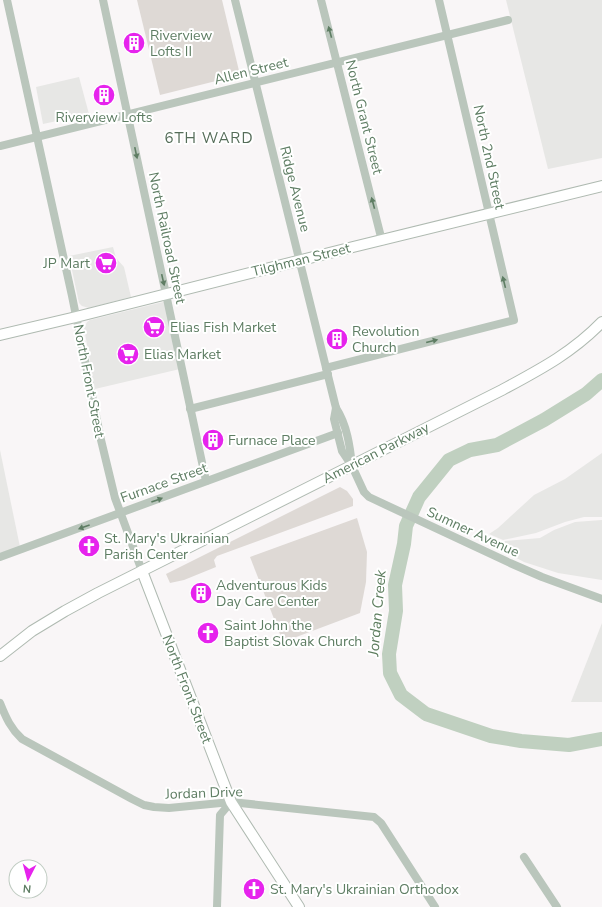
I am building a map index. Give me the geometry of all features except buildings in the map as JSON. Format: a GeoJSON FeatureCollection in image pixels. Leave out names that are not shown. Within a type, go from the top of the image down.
{"type":"FeatureCollection","features":[{"type":"Feature","properties":{"kind":"main road","name":"Tilghman Street"},"geometry":{"type":"LineString","coordinates":[[0,334],[76,318],[166,294],[602,186]]}},
{"type":"Feature","properties":{"kind":"main road","name":"American Parkway"},"geometry":{"type":"LineString","coordinates":[[0,656],[32,631],[65,610],[547,366],[575,348],[602,322]]}},
{"type":"Feature","properties":{"kind":"main road","name":"North Front Street"},"geometry":{"type":"LineString","coordinates":[[142,571],[210,751],[231,802],[299,907]]}},
{"type":"Feature","properties":{"kind":"street","name":"North Front Street"},"geometry":{"type":"LineString","coordinates":[[7,0],[101,440],[115,498],[142,571]]}},
{"type":"Feature","properties":{"kind":"street","name":"North Railroad Street"},"geometry":{"type":"LineString","coordinates":[[104,0],[206,482]]}},
{"type":"Feature","properties":{"kind":"street","name":"Ridge Avenue"},"geometry":{"type":"LineString","coordinates":[[235,0],[336,408],[342,417],[350,447],[352,466]]}},
{"type":"Feature","properties":{"kind":"street","name":"North Grant Street"},"geometry":{"type":"LineString","coordinates":[[321,0],[382,241]]}},
{"type":"Feature","properties":{"kind":"street","name":"North 2nd Street"},"geometry":{"type":"LineString","coordinates":[[327,371],[514,320],[488,215],[477,161],[439,0]]}},
{"type":"Feature","properties":{"kind":"street","name":"Allen Street"},"geometry":{"type":"LineString","coordinates":[[0,146],[508,20]]}},
{"type":"Feature","properties":{"kind":"street"},"geometry":{"type":"LineString","coordinates":[[190,409],[327,371]]}},
{"type":"Feature","properties":{"kind":"street","name":"Ridge Avenue"},"geometry":{"type":"LineString","coordinates":[[336,408],[334,419],[342,450],[352,466]]}},
{"type":"Feature","properties":{"kind":"street","name":"Furnace Street"},"geometry":{"type":"LineString","coordinates":[[0,557],[338,433]]}},
{"type":"Feature","properties":{"kind":"street","name":"Sumner Avenue"},"geometry":{"type":"LineString","coordinates":[[352,466],[364,492],[369,497],[542,577],[602,599]]}},
{"type":"Feature","properties":{"kind":"street","name":"Jordan Drive"},"geometry":{"type":"LineString","coordinates":[[0,703],[14,732],[22,739],[144,805],[169,808],[231,802],[374,817],[381,823],[435,907]]}},
{"type":"Feature","properties":{"kind":"street"},"geometry":{"type":"LineString","coordinates":[[217,907],[220,815],[231,802]]}},
{"type":"Feature","properties":{"kind":"street"},"geometry":{"type":"LineString","coordinates":[[524,857],[557,907]]}},
{"type":"Feature","properties":{"kind":"shaded area"},"geometry":{"type":"Polygon","coordinates":[[[137,0],[222,0],[240,75],[160,95],[137,0]]]}},
{"type":"Feature","properties":{"kind":"shaded area"},"geometry":{"type":"Polygon","coordinates":[[[506,0],[602,0],[602,158],[548,169],[506,0]]]}},
{"type":"Feature","properties":{"kind":"shaded area"},"geometry":{"type":"Polygon","coordinates":[[[79,77],[89,114],[43,124],[36,87],[79,77]]]}},
{"type":"Feature","properties":{"kind":"shaded area"},"geometry":{"type":"Polygon","coordinates":[[[113,247],[116,258],[124,267],[131,297],[89,308],[82,306],[79,303],[69,256],[113,247]]]}},
{"type":"Feature","properties":{"kind":"shaded area"},"geometry":{"type":"Polygon","coordinates":[[[165,302],[180,369],[95,389],[84,328],[87,322],[165,302]]]}},
{"type":"Feature","properties":{"kind":"shaded area"},"geometry":{"type":"Polygon","coordinates":[[[0,450],[20,547],[0,553],[0,450]]]}},
{"type":"Feature","properties":{"kind":"shaded area"},"geometry":{"type":"Polygon","coordinates":[[[602,453],[602,517],[584,517],[565,522],[536,533],[503,540],[489,534],[498,528],[534,495],[565,479],[602,453]]]}},
{"type":"Feature","properties":{"kind":"shaded area"},"geometry":{"type":"Polygon","coordinates":[[[340,487],[347,491],[353,499],[353,506],[217,556],[214,560],[216,567],[184,580],[170,583],[166,574],[340,487]]]}},
{"type":"Feature","properties":{"kind":"shaded area"},"geometry":{"type":"Polygon","coordinates":[[[357,518],[367,552],[366,582],[360,613],[283,642],[250,557],[357,518]]]}},
{"type":"Feature","properties":{"kind":"shaded area"},"geometry":{"type":"Polygon","coordinates":[[[602,520],[602,580],[558,573],[524,562],[507,553],[503,546],[505,541],[540,538],[554,530],[575,522],[602,520]]]}},
{"type":"Feature","properties":{"kind":"shaded area"},"geometry":{"type":"Polygon","coordinates":[[[602,623],[602,702],[571,702],[602,623]]]}},
{"type":"Feature","properties":{"kind":"waterway","name":"Jordan Creek"},"geometry":{"type":"LineString","coordinates":[[602,380],[586,394],[544,420],[497,445],[470,450],[449,460],[419,497],[406,526],[404,544],[395,585],[396,611],[389,654],[390,673],[401,695],[426,714],[491,736],[521,741],[569,745],[602,739]]}},
{"type":"Feature","properties":{"kind":"place","name":"Riverview Lofts II"},"geometry":{"type":"Point","coordinates":[134,43]}},
{"type":"Feature","properties":{"kind":"place","name":"Riverview Lofts"},"geometry":{"type":"Point","coordinates":[104,95]}},
{"type":"Feature","properties":{"kind":"place","name":"JP Mart"},"geometry":{"type":"Point","coordinates":[106,263]}},
{"type":"Feature","properties":{"kind":"place","name":"Elias Fish Market"},"geometry":{"type":"Point","coordinates":[154,327]}},
{"type":"Feature","properties":{"kind":"place","name":"Revolution Church"},"geometry":{"type":"Point","coordinates":[337,339]}},
{"type":"Feature","properties":{"kind":"place","name":"Elias Market"},"geometry":{"type":"Point","coordinates":[128,354]}},
{"type":"Feature","properties":{"kind":"place","name":"Furnace Place"},"geometry":{"type":"Point","coordinates":[213,440]}},
{"type":"Feature","properties":{"kind":"place","name":"St. Mary's Ukrainian Parish Center"},"geometry":{"type":"Point","coordinates":[89,546]}},
{"type":"Feature","properties":{"kind":"place","name":"Adventurous Kids Day Care Center"},"geometry":{"type":"Point","coordinates":[201,593]}},
{"type":"Feature","properties":{"kind":"place","name":"Saint John the Baptist Slovak Church"},"geometry":{"type":"Point","coordinates":[208,633]}},
{"type":"Feature","properties":{"kind":"place","name":"St. Mary's Ukrainian Orthodox"},"geometry":{"type":"Point","coordinates":[254,889]}},
{"type":"Feature","properties":{"kind":"district","name":"6TH WARD"},"geometry":{"type":"Point","coordinates":[209,138]}}]}
